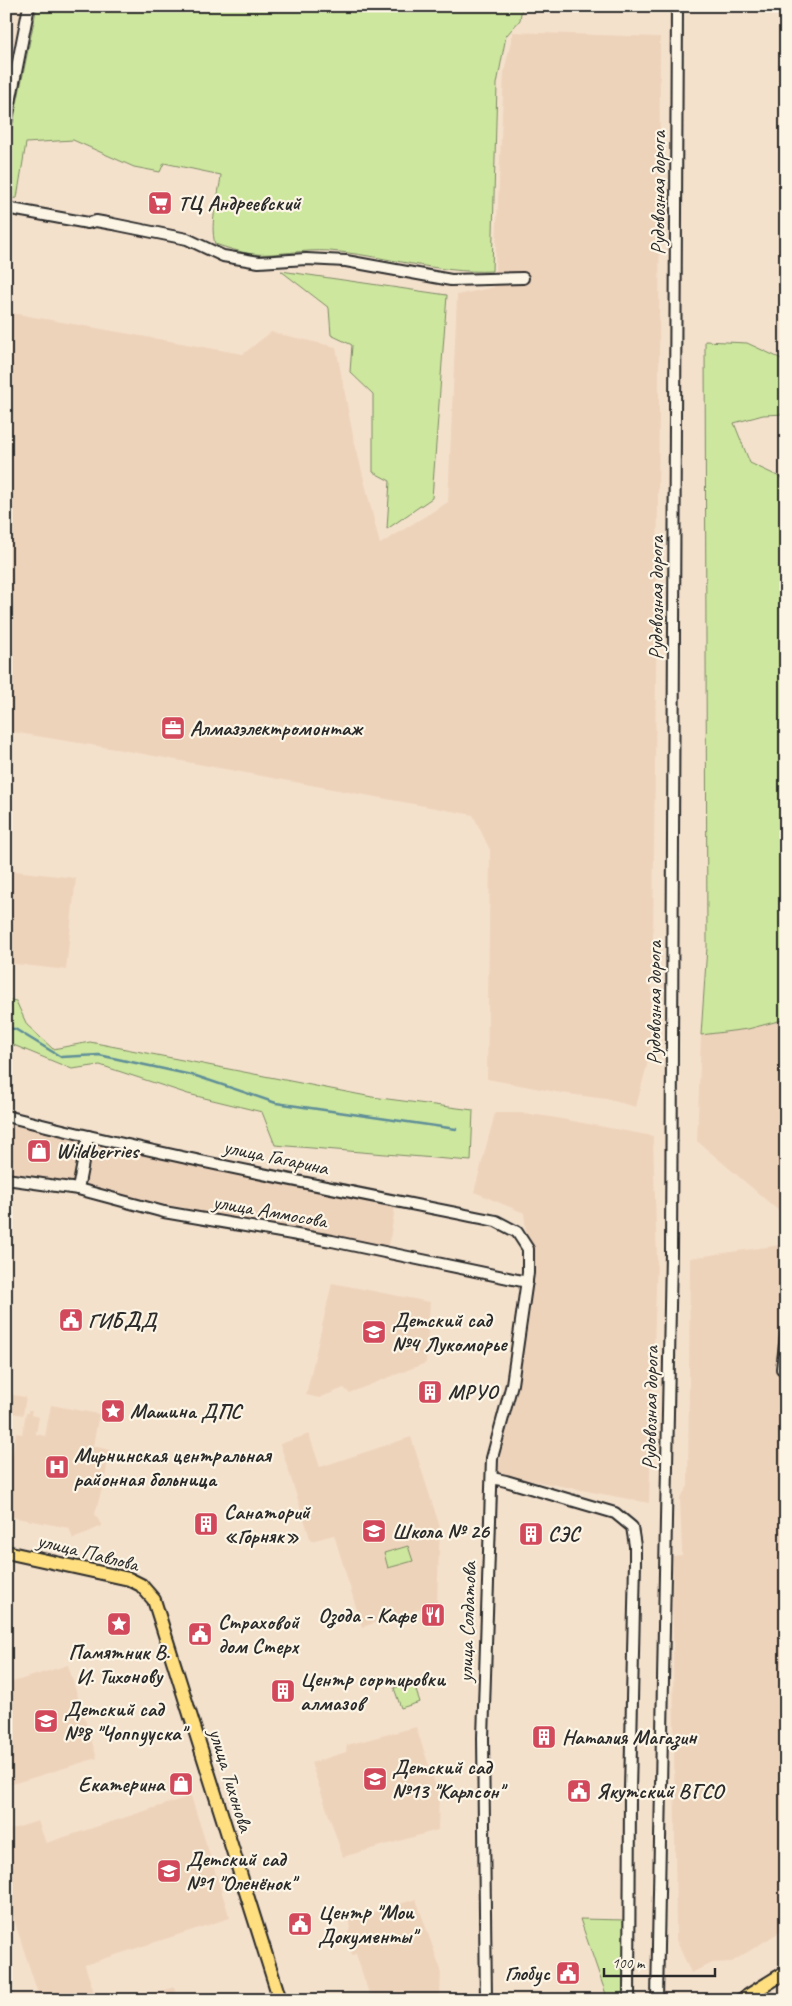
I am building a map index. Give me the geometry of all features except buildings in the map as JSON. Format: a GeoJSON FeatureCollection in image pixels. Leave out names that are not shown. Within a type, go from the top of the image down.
{"type":"FeatureCollection","features":[{"type":"Feature","properties":{"kind":"main road","name":"улица Павлова"},"geometry":{"type":"LineString","coordinates":[[6,1552],[129,1579],[141,1585],[154,1600]]}},
{"type":"Feature","properties":{"kind":"main road","name":"улица Тихонова"},"geometry":{"type":"LineString","coordinates":[[154,1600],[280,2000]]}},
{"type":"Feature","properties":{"kind":"main road"},"geometry":{"type":"LineString","coordinates":[[741,2000],[786,1972]]}},
{"type":"Feature","properties":{"kind":"street"},"geometry":{"type":"LineString","coordinates":[[6,123],[29,6]]}},
{"type":"Feature","properties":{"kind":"street","name":"Рудовозная дорога"},"geometry":{"type":"LineString","coordinates":[[657,2000],[672,1244],[677,6]]}},
{"type":"Feature","properties":{"kind":"street"},"geometry":{"type":"LineString","coordinates":[[6,208],[88,223],[96,221],[187,239],[223,256],[259,262],[306,259],[346,261],[451,280],[523,278]]}},
{"type":"Feature","properties":{"kind":"street","name":"улица Гагарина"},"geometry":{"type":"LineString","coordinates":[[6,1116],[88,1136],[496,1221],[517,1232],[528,1249]]}},
{"type":"Feature","properties":{"kind":"street"},"geometry":{"type":"LineString","coordinates":[[78,1189],[88,1136]]}},
{"type":"Feature","properties":{"kind":"street","name":"улица Аммосова"},"geometry":{"type":"LineString","coordinates":[[6,1179],[78,1189],[164,1212],[346,1244],[527,1282]]}},
{"type":"Feature","properties":{"kind":"street","name":"улица Солдатова"},"geometry":{"type":"LineString","coordinates":[[486,2000],[483,1738],[485,1628],[492,1458],[512,1384],[527,1282],[528,1249]]}},
{"type":"Feature","properties":{"kind":"street"},"geometry":{"type":"LineString","coordinates":[[782,1369],[786,1335]]}},
{"type":"Feature","properties":{"kind":"street"},"geometry":{"type":"LineString","coordinates":[[492,1478],[615,1513],[632,1527],[636,1546],[636,1561],[630,1791],[629,2000]]}},
{"type":"Feature","properties":{"kind":"shaded area"},"geometry":{"type":"Polygon","coordinates":[[[513,32],[660,37],[659,415],[653,945],[650,1054],[636,1107],[606,1099],[561,1093],[487,1079],[490,850],[473,815],[127,751],[6,731],[6,312],[243,354],[271,332],[336,347],[353,435],[380,544],[448,502],[457,295],[494,287],[504,72],[513,32]]]}},
{"type":"Feature","properties":{"kind":"shaded area"},"geometry":{"type":"Polygon","coordinates":[[[6,870],[76,878],[66,970],[6,963],[6,870]]]}},
{"type":"Feature","properties":{"kind":"shaded area"},"geometry":{"type":"Polygon","coordinates":[[[786,1019],[786,1217],[697,1141],[701,1035],[748,1029],[786,1019]]]}},
{"type":"Feature","properties":{"kind":"shaded area"},"geometry":{"type":"Polygon","coordinates":[[[495,1113],[523,1113],[551,1117],[653,1136],[657,1259],[649,1503],[498,1474],[505,1422],[527,1324],[532,1254],[526,1232],[524,1213],[474,1192],[495,1113]]]}},
{"type":"Feature","properties":{"kind":"shaded area"},"geometry":{"type":"Polygon","coordinates":[[[6,1124],[395,1208],[389,1246],[6,1175],[6,1124]]]}},
{"type":"Feature","properties":{"kind":"shaded area"},"geometry":{"type":"Polygon","coordinates":[[[786,1244],[786,1928],[732,1962],[713,1963],[691,1973],[676,1940],[672,1556],[682,1555],[680,1498],[688,1486],[690,1258],[786,1244]]]}},
{"type":"Feature","properties":{"kind":"shaded area","name":"Детский сад №4 Лукоморье"},"geometry":{"type":"Polygon","coordinates":[[[332,1283],[430,1302],[426,1363],[349,1393],[344,1388],[319,1398],[306,1395],[332,1283]]]}},
{"type":"Feature","properties":{"kind":"shaded area","name":"Мирнинская центральная районная больница"},"geometry":{"type":"Polygon","coordinates":[[[6,1394],[26,1397],[23,1415],[12,1413],[6,1444],[6,1394]]]}},
{"type":"Feature","properties":{"kind":"shaded area","name":"Мирнинская центральная районная больница"},"geometry":{"type":"Polygon","coordinates":[[[51,1405],[99,1414],[93,1446],[110,1450],[105,1478],[95,1514],[102,1526],[73,1539],[69,1528],[6,1516],[6,1456],[12,1457],[16,1433],[22,1434],[28,1410],[32,1410],[31,1415],[39,1417],[36,1434],[45,1436],[51,1405]]]}},
{"type":"Feature","properties":{"kind":"shaded area","name":"Школа № 26"},"geometry":{"type":"Polygon","coordinates":[[[309,1434],[320,1467],[411,1437],[440,1527],[437,1604],[362,1627],[334,1535],[311,1541],[280,1444],[309,1434]]]}},
{"type":"Feature","properties":{"kind":"shaded area","name":"Детский сад №8 \"Чоппууска\""},"geometry":{"type":"Polygon","coordinates":[[[68,1665],[97,1758],[6,1786],[6,1684],[68,1665]]]}},
{"type":"Feature","properties":{"kind":"shaded area","name":"Детский сад №13 \"Карлсон\""},"geometry":{"type":"Polygon","coordinates":[[[416,1727],[439,1795],[438,1830],[343,1857],[311,1763],[346,1752],[347,1745],[416,1727]]]}},
{"type":"Feature","properties":{"kind":"shaded area"},"geometry":{"type":"Polygon","coordinates":[[[191,1796],[230,1918],[85,1965],[96,1998],[40,2000],[6,1895],[6,1831],[38,1821],[46,1843],[191,1796]]]}},
{"type":"Feature","properties":{"kind":"shaded area"},"geometry":{"type":"Polygon","coordinates":[[[416,1899],[441,1970],[440,2000],[371,2000],[356,1954],[352,1955],[347,1935],[351,1927],[348,1920],[416,1899]]]}},
{"type":"Feature","properties":{"kind":"shaded area"},"geometry":{"type":"Polygon","coordinates":[[[174,1987],[178,2000],[132,2000],[174,1987]]]}},
{"type":"Feature","properties":{"kind":"green space"},"geometry":{"type":"Polygon","coordinates":[[[37,6],[522,6],[520,20],[506,36],[497,84],[492,271],[451,270],[329,251],[252,254],[224,247],[215,244],[213,235],[221,175],[164,163],[160,172],[134,167],[73,140],[26,143],[17,198],[6,199],[6,157],[37,6]]]}},
{"type":"Feature","properties":{"kind":"green space"},"geometry":{"type":"Polygon","coordinates":[[[281,271],[447,295],[432,498],[387,529],[390,481],[373,472],[373,394],[350,372],[352,345],[331,335],[329,308],[281,271]]]}},
{"type":"Feature","properties":{"kind":"green space"},"geometry":{"type":"Polygon","coordinates":[[[705,341],[747,343],[786,361],[786,414],[763,415],[734,423],[750,463],[786,480],[786,1019],[748,1029],[701,1035],[707,947],[705,341]]]}},
{"type":"Feature","properties":{"kind":"green space"},"geometry":{"type":"Polygon","coordinates":[[[6,999],[16,1001],[27,1025],[53,1049],[90,1042],[372,1097],[473,1110],[471,1161],[275,1145],[262,1112],[188,1094],[100,1065],[72,1069],[6,1042],[6,999]]]}},
{"type":"Feature","properties":{"kind":"green space"},"geometry":{"type":"Polygon","coordinates":[[[408,1546],[413,1561],[388,1568],[384,1553],[408,1546]]]}},
{"type":"Feature","properties":{"kind":"green space"},"geometry":{"type":"Polygon","coordinates":[[[413,1682],[420,1702],[401,1708],[394,1688],[413,1682]]]}},
{"type":"Feature","properties":{"kind":"green space"},"geometry":{"type":"Polygon","coordinates":[[[580,1919],[625,1920],[623,2000],[608,2000],[580,1919]]]}},
{"type":"Feature","properties":{"kind":"waterway"},"geometry":{"type":"LineString","coordinates":[[6,1028],[15,1029],[61,1057],[99,1055],[196,1076],[276,1103],[456,1129]]}},
{"type":"Feature","properties":{"kind":"place","name":"ТЦ Андреевский"},"geometry":{"type":"Point","coordinates":[160,203]}},
{"type":"Feature","properties":{"kind":"place","name":"Алмазэлектромонтаж"},"geometry":{"type":"Point","coordinates":[173,728]}},
{"type":"Feature","properties":{"kind":"place","name":"Wildberries"},"geometry":{"type":"Point","coordinates":[39,1151]}},
{"type":"Feature","properties":{"kind":"place","name":"ГИБДД"},"geometry":{"type":"Point","coordinates":[71,1320]}},
{"type":"Feature","properties":{"kind":"place","name":"Детский сад №4 Лукоморье"},"geometry":{"type":"Point","coordinates":[374,1332]}},
{"type":"Feature","properties":{"kind":"place","name":"МРУО"},"geometry":{"type":"Point","coordinates":[430,1392]}},
{"type":"Feature","properties":{"kind":"place","name":"Машина ДПС"},"geometry":{"type":"Point","coordinates":[113,1411]}},
{"type":"Feature","properties":{"kind":"place","name":"Мирнинская центральная районная больница"},"geometry":{"type":"Point","coordinates":[57,1467]}},
{"type":"Feature","properties":{"kind":"place","name":"Санаторий «Горняк»"},"geometry":{"type":"Point","coordinates":[206,1524]}},
{"type":"Feature","properties":{"kind":"place","name":"Школа № 26"},"geometry":{"type":"Point","coordinates":[374,1531]}},
{"type":"Feature","properties":{"kind":"place","name":"СЭС"},"geometry":{"type":"Point","coordinates":[531,1534]}},
{"type":"Feature","properties":{"kind":"place","name":"Озода - Кафе"},"geometry":{"type":"Point","coordinates":[433,1615]}},
{"type":"Feature","properties":{"kind":"place","name":"Памятник В. И. Тихонову"},"geometry":{"type":"Point","coordinates":[119,1624]}},
{"type":"Feature","properties":{"kind":"place","name":"Страховой дом Стерх"},"geometry":{"type":"Point","coordinates":[200,1634]}},
{"type":"Feature","properties":{"kind":"place","name":"Центр сортировки алмазов"},"geometry":{"type":"Point","coordinates":[283,1691]}},
{"type":"Feature","properties":{"kind":"place","name":"Детский сад №8 \"Чоппууска\""},"geometry":{"type":"Point","coordinates":[46,1721]}},
{"type":"Feature","properties":{"kind":"place","name":"Наталия Магазин"},"geometry":{"type":"Point","coordinates":[544,1737]}},
{"type":"Feature","properties":{"kind":"place","name":"Детский сад №13 \"Карлсон\""},"geometry":{"type":"Point","coordinates":[375,1779]}},
{"type":"Feature","properties":{"kind":"place","name":"Екатерина"},"geometry":{"type":"Point","coordinates":[181,1784]}},
{"type":"Feature","properties":{"kind":"place","name":"Якутский ВГСО"},"geometry":{"type":"Point","coordinates":[579,1791]}},
{"type":"Feature","properties":{"kind":"place","name":"Детский сад №1 \"Оленёнок\""},"geometry":{"type":"Point","coordinates":[169,1871]}},
{"type":"Feature","properties":{"kind":"place","name":"Центр \"Мои Документы\""},"geometry":{"type":"Point","coordinates":[300,1924]}},
{"type":"Feature","properties":{"kind":"place","name":"Глобус"},"geometry":{"type":"Point","coordinates":[568,1973]}}]}
